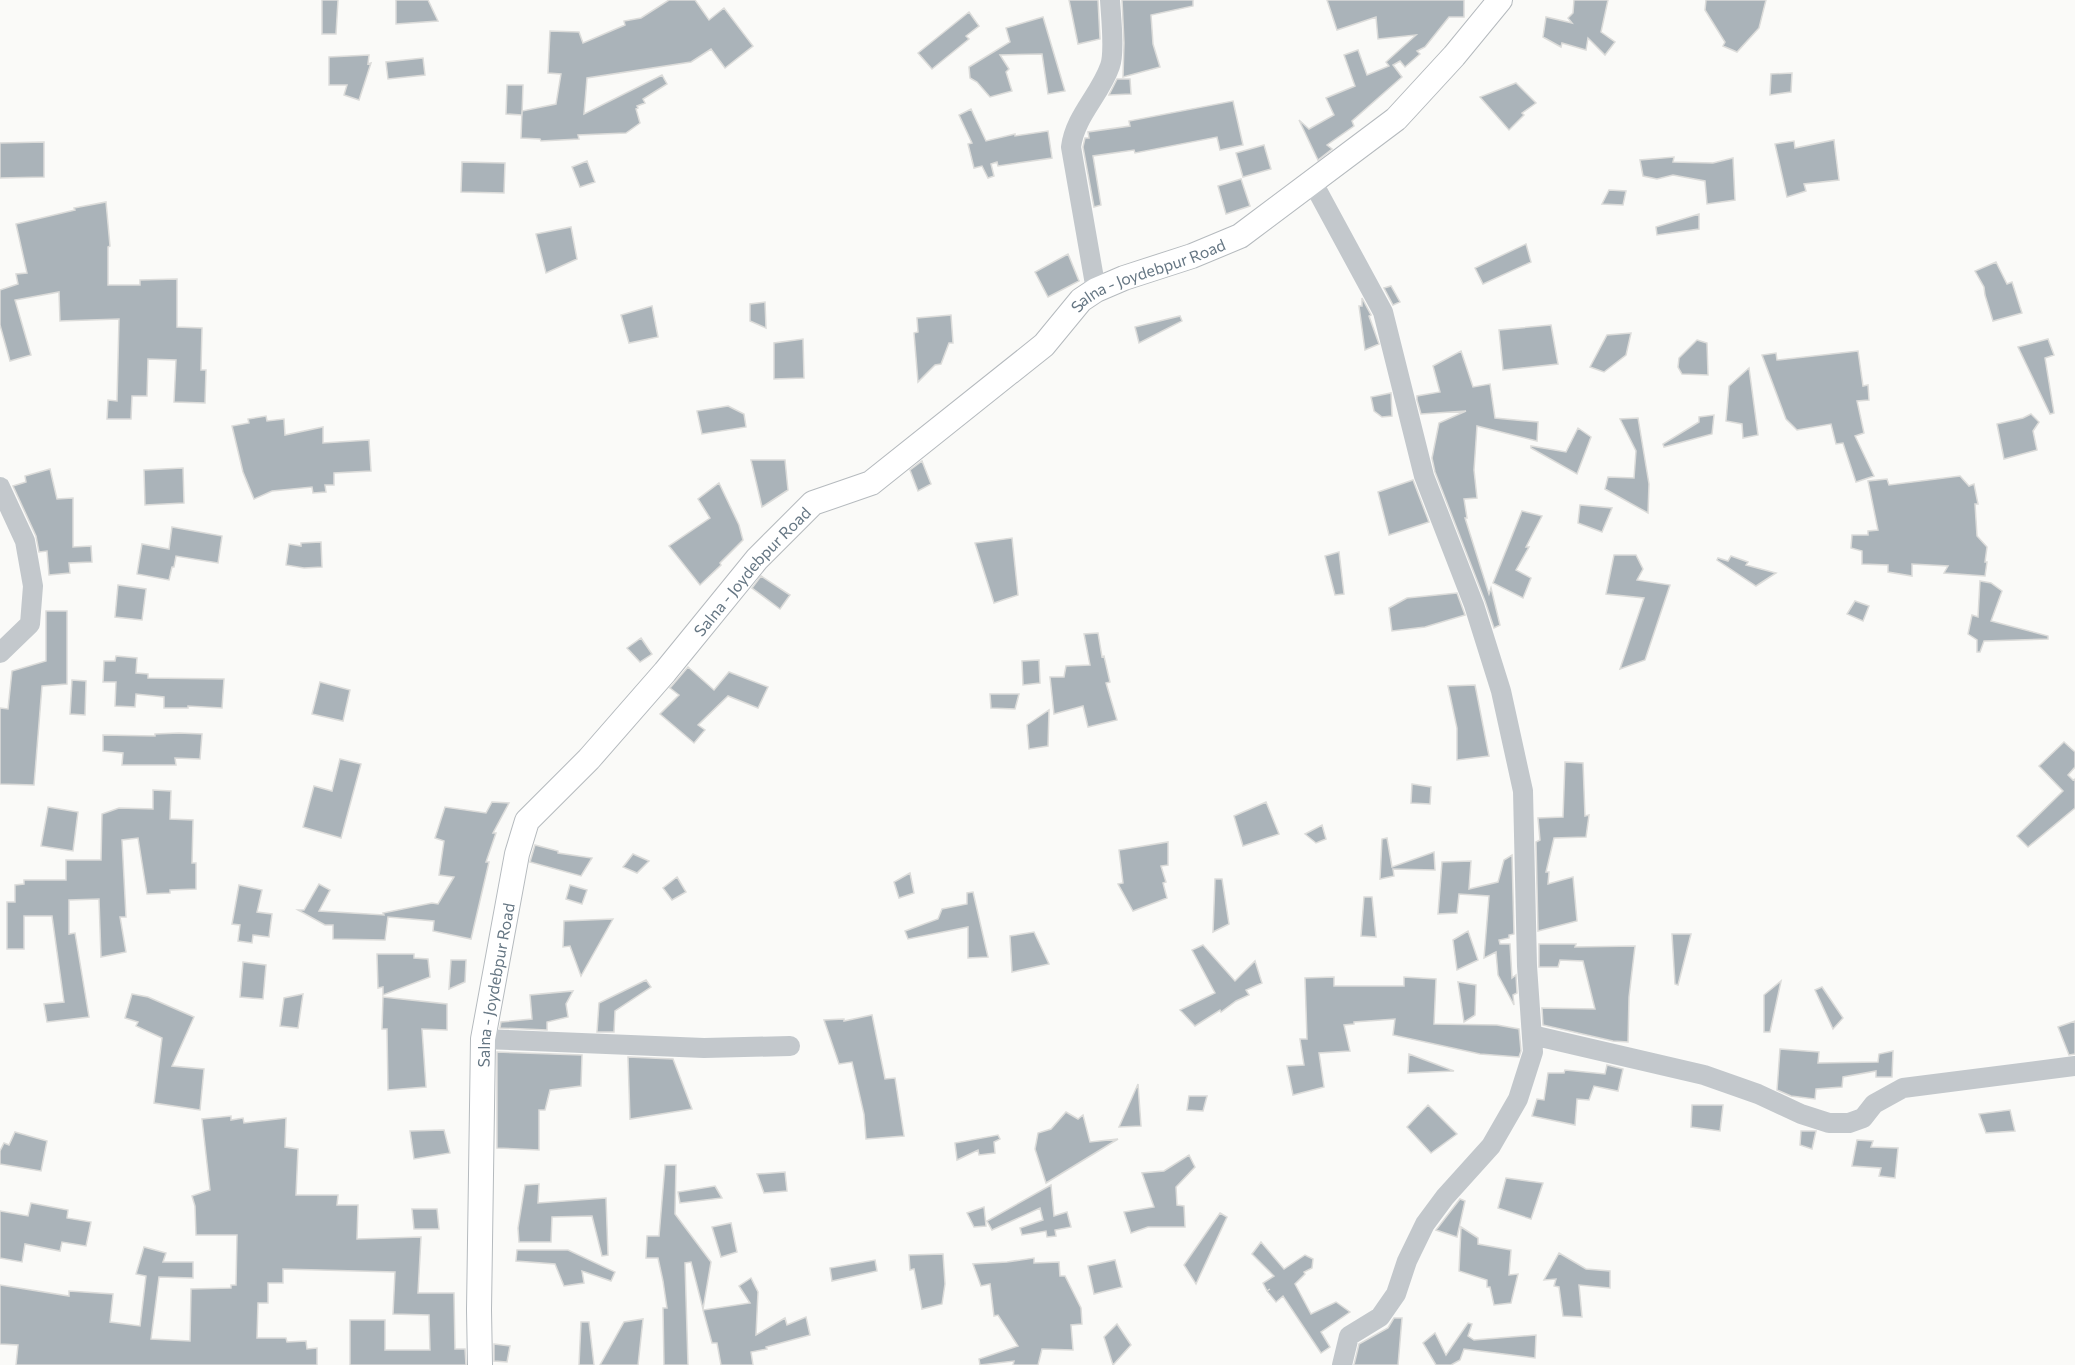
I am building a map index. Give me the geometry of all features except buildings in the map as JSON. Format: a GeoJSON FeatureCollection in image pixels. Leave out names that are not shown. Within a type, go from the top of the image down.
{"type":"FeatureCollection","features":[{"type":"Feature","properties":{"kind":"main road","name":"Salna - Joydebpur Road"},"geometry":{"type":"LineString","coordinates":[[480,1365],[483,1039],[517,854],[527,821],[589,759],[665,672],[757,559],[813,503],[871,483],[1044,345],[1081,300],[1096,290],[1124,278],[1192,256],[1240,236],[1396,119],[1454,56],[1500,0]]}},
{"type":"Feature","properties":{"kind":"street"},"geometry":{"type":"LineString","coordinates":[[1096,290],[1071,147],[1075,128],[1111,63],[1110,0]]}},
{"type":"Feature","properties":{"kind":"street"},"geometry":{"type":"LineString","coordinates":[[1311,182],[1383,312],[1424,476],[1474,605],[1501,691],[1523,791],[1527,966],[1533,1052],[1518,1099],[1491,1146],[1445,1197],[1425,1224],[1407,1261],[1396,1294],[1380,1317],[1348,1336],[1342,1365]]}},
{"type":"Feature","properties":{"kind":"street"},"geometry":{"type":"LineString","coordinates":[[0,487],[25,541],[33,586],[30,624],[0,653]]}},
{"type":"Feature","properties":{"kind":"street"},"geometry":{"type":"LineString","coordinates":[[1532,1035],[1704,1075],[1829,1123],[1849,1123],[1863,1118],[1874,1104],[1903,1089],[2075,1066]]}},
{"type":"Feature","properties":{"kind":"street"},"geometry":{"type":"LineString","coordinates":[[483,1039],[704,1048],[790,1046]]}}]}
